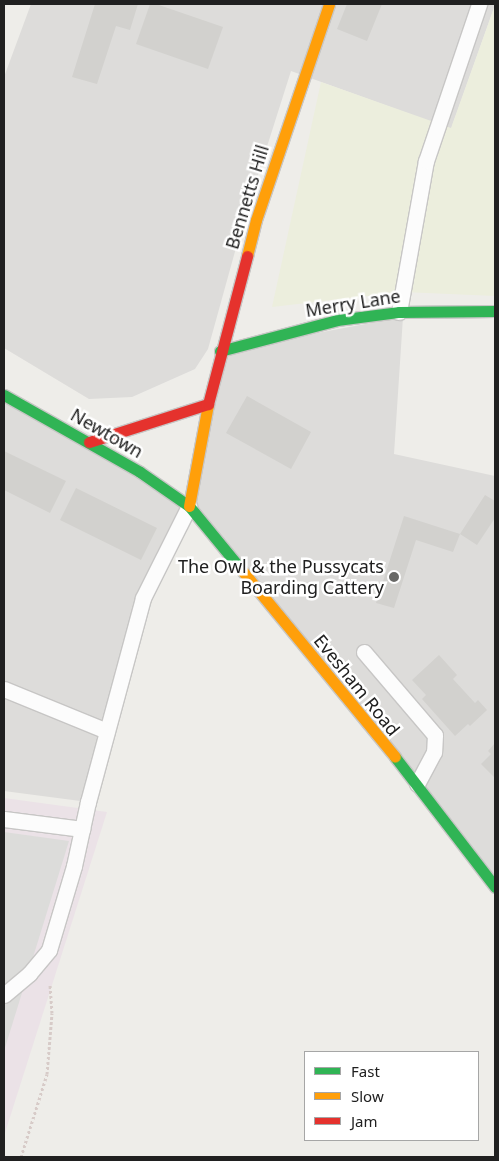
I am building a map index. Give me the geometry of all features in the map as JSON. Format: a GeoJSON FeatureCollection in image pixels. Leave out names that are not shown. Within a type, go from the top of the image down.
{"type":"FeatureCollection","features":[{"type":"Feature","properties":{"kind":"street","name":"Bennetts Hill"},"geometry":{"type":"LineString","coordinates":[[189,506],[208,404],[220,352],[256,220],[329,4]]}},
{"type":"Feature","properties":{"kind":"street","name":"Merry Lane"},"geometry":{"type":"LineString","coordinates":[[220,352],[337,320],[400,312],[495,311]]}},
{"type":"Feature","properties":{"kind":"street","name":"Newtown"},"geometry":{"type":"LineString","coordinates":[[4,395],[90,442],[140,472],[189,506]]}},
{"type":"Feature","properties":{"kind":"street"},"geometry":{"type":"LineString","coordinates":[[90,442],[208,404]]}},
{"type":"Feature","properties":{"kind":"street","name":"Evesham Road"},"geometry":{"type":"LineString","coordinates":[[189,506],[417,784],[495,887]]}},
{"type":"Feature","properties":{"kind":"lane"},"geometry":{"type":"LineString","coordinates":[[400,312],[426,161],[479,4]]}},
{"type":"Feature","properties":{"kind":"lane"},"geometry":{"type":"LineString","coordinates":[[4,995],[29,974],[48,950],[74,866],[107,731],[144,598],[189,506]]}},
{"type":"Feature","properties":{"kind":"lane"},"geometry":{"type":"LineString","coordinates":[[364,652],[435,735],[434,752],[417,784]]}},
{"type":"Feature","properties":{"kind":"lane"},"geometry":{"type":"LineString","coordinates":[[4,689],[107,731]]}},
{"type":"Feature","properties":{"kind":"lane"},"geometry":{"type":"LineString","coordinates":[[4,819],[82,829]]}},
{"type":"Feature","properties":{"kind":"path"},"geometry":{"type":"LineString","coordinates":[[21,1157],[46,1074],[52,1014],[48,950]]}},
{"type":"Feature","properties":{"kind":"shaded area"},"geometry":{"type":"Polygon","coordinates":[[[31,4],[495,5],[451,129],[291,71],[244,219],[208,349],[195,369],[132,397],[89,399],[4,348],[4,77],[31,4]]]}},
{"type":"Feature","properties":{"kind":"shaded area"},"geometry":{"type":"Polygon","coordinates":[[[403,317],[394,454],[495,476],[495,887],[190,507],[143,598],[88,802],[4,791],[4,395],[189,506],[220,351],[403,317]]]}},
{"type":"Feature","properties":{"kind":"shaded area"},"geometry":{"type":"Polygon","coordinates":[[[4,798],[107,812],[4,1136],[4,798]]]}},
{"type":"Feature","properties":{"kind":"shaded area"},"geometry":{"type":"Polygon","coordinates":[[[4,832],[69,841],[4,1051],[4,832]]]}},
{"type":"Feature","properties":{"kind":"green space"},"geometry":{"type":"Polygon","coordinates":[[[495,5],[495,296],[403,292],[272,307],[321,82],[451,128],[495,5]]]}},
{"type":"Feature","properties":{"kind":"building"},"geometry":{"type":"Polygon","coordinates":[[[95,4],[138,4],[130,30],[116,26],[97,84],[72,77],[95,4]]]}},
{"type":"Feature","properties":{"kind":"building"},"geometry":{"type":"Polygon","coordinates":[[[150,4],[156,4],[223,27],[208,69],[136,44],[150,4]]]}},
{"type":"Feature","properties":{"kind":"building"},"geometry":{"type":"Polygon","coordinates":[[[347,4],[382,4],[367,41],[337,29],[347,4]]]}},
{"type":"Feature","properties":{"kind":"building"},"geometry":{"type":"Polygon","coordinates":[[[247,396],[311,432],[291,469],[226,433],[247,396]]]}},
{"type":"Feature","properties":{"kind":"building"},"geometry":{"type":"Polygon","coordinates":[[[4,451],[66,481],[50,513],[4,490],[4,451]]]}},
{"type":"Feature","properties":{"kind":"building"},"geometry":{"type":"Polygon","coordinates":[[[76,488],[157,528],[141,560],[60,520],[76,488]]]}},
{"type":"Feature","properties":{"kind":"building"},"geometry":{"type":"Polygon","coordinates":[[[485,495],[495,501],[495,518],[477,545],[460,534],[485,495]]]}},
{"type":"Feature","properties":{"kind":"building","name":"The Owl & the Pussycats Boarding Cattery"},"geometry":{"type":"Polygon","coordinates":[[[404,516],[460,534],[453,552],[416,540],[394,608],[376,603],[404,516]]]}},
{"type":"Feature","properties":{"kind":"building"},"geometry":{"type":"Polygon","coordinates":[[[439,655],[457,675],[453,679],[475,703],[478,700],[487,710],[470,726],[468,724],[455,736],[422,699],[426,695],[412,680],[439,655]]]}},
{"type":"Feature","properties":{"kind":"building"},"geometry":{"type":"Polygon","coordinates":[[[495,743],[495,778],[481,764],[491,754],[488,751],[495,743]]]}},
{"type":"Feature","properties":{"kind":"traffic: fast"},"geometry":{"type":"LineString","coordinates":[[220,351],[337,320],[399,312],[495,311]]}},
{"type":"Feature","properties":{"kind":"traffic: fast"},"geometry":{"type":"LineString","coordinates":[[4,395],[140,472],[189,506],[240,568]]}},
{"type":"Feature","properties":{"kind":"traffic: fast"},"geometry":{"type":"LineString","coordinates":[[395,757],[495,887]]}},
{"type":"Feature","properties":{"kind":"traffic: slow"},"geometry":{"type":"LineString","coordinates":[[247,256],[256,220],[329,4]]}},
{"type":"Feature","properties":{"kind":"traffic: slow"},"geometry":{"type":"LineString","coordinates":[[189,506],[208,404]]}},
{"type":"Feature","properties":{"kind":"traffic: slow"},"geometry":{"type":"LineString","coordinates":[[240,568],[395,757]]}},
{"type":"Feature","properties":{"kind":"traffic: jam"},"geometry":{"type":"LineString","coordinates":[[89,442],[208,404],[247,256]]}},
{"type":"Feature","properties":{"kind":"place","name":"The Owl & the Pussycats Boarding Cattery"},"geometry":{"type":"Point","coordinates":[394,577]}}]}
